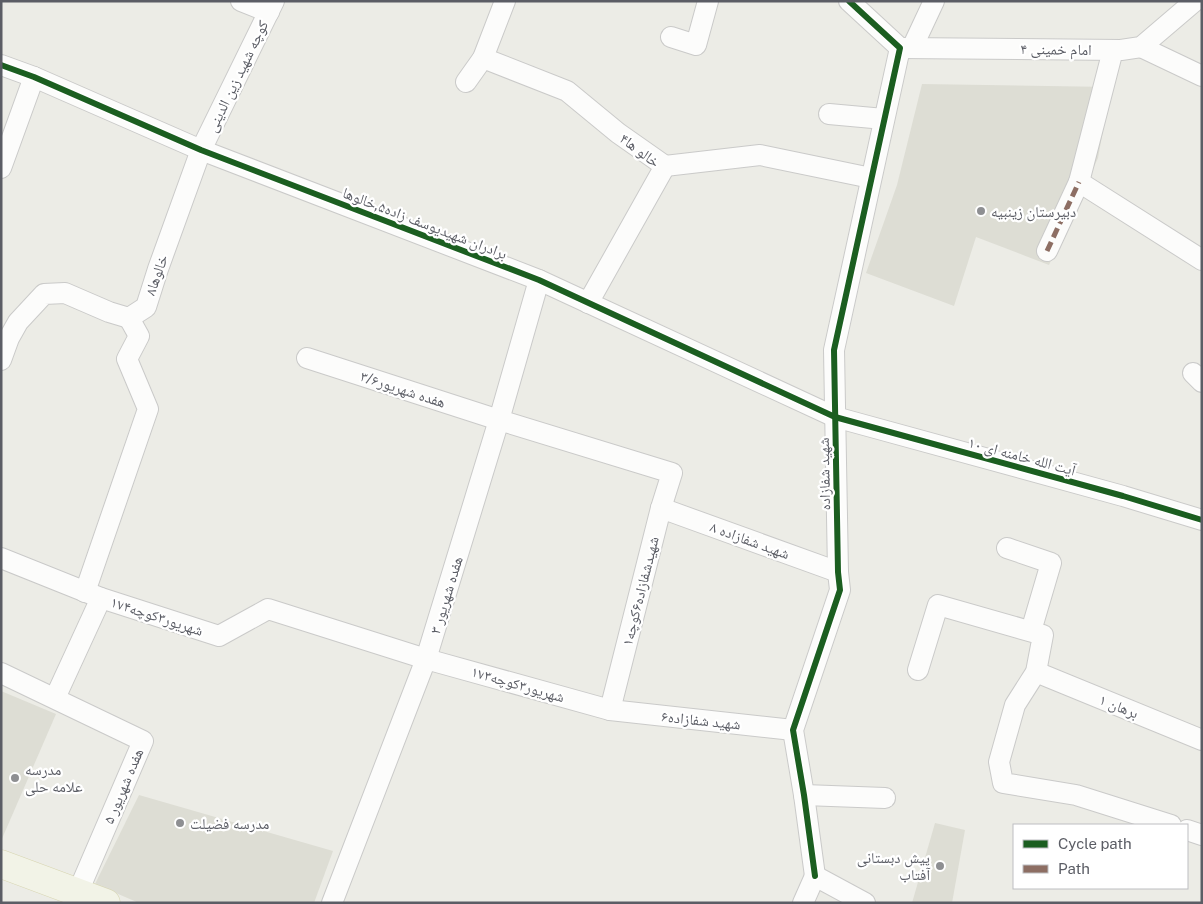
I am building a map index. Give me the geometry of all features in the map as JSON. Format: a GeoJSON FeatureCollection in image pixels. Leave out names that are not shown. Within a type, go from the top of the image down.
{"type":"FeatureCollection","features":[{"type":"Feature","properties":{"kind":"main road"},"geometry":{"type":"LineString","coordinates":[[1,864],[106,903]]}},
{"type":"Feature","properties":{"kind":"street"},"geometry":{"type":"LineString","coordinates":[[241,1],[271,7]]}},
{"type":"Feature","properties":{"kind":"street"},"geometry":{"type":"LineString","coordinates":[[466,82],[483,58],[506,1]]}},
{"type":"Feature","properties":{"kind":"street"},"geometry":{"type":"LineString","coordinates":[[671,37],[696,45],[708,1]]}},
{"type":"Feature","properties":{"kind":"street"},"geometry":{"type":"LineString","coordinates":[[849,1],[906,48]]}},
{"type":"Feature","properties":{"kind":"street","name":"شهید شفازاده"},"geometry":{"type":"LineString","coordinates":[[815,876],[793,730],[840,590],[838,572],[834,350],[884,120],[906,48],[934,1]]}},
{"type":"Feature","properties":{"kind":"street"},"geometry":{"type":"LineString","coordinates":[[1195,1],[1141,47],[1202,76]]}},
{"type":"Feature","properties":{"kind":"street","name":"کوچه شهید زین الدینی"},"geometry":{"type":"LineString","coordinates":[[201,150],[271,7]]}},
{"type":"Feature","properties":{"kind":"street","name":"امام خمینی ۴"},"geometry":{"type":"LineString","coordinates":[[906,48],[1121,50],[1141,47]]}},
{"type":"Feature","properties":{"kind":"street"},"geometry":{"type":"LineString","coordinates":[[1047,251],[1079,182],[1113,50]]}},
{"type":"Feature","properties":{"kind":"street","name":"خالو ها۴"},"geometry":{"type":"LineString","coordinates":[[483,58],[567,91],[618,133],[665,166],[588,303]]}},
{"type":"Feature","properties":{"kind":"street","name":"برادران شهیدیوسف زاده۵,خالوها"},"geometry":{"type":"LineString","coordinates":[[1,65],[34,77],[201,150],[539,280],[836,417]]}},
{"type":"Feature","properties":{"kind":"street"},"geometry":{"type":"LineString","coordinates":[[1,168],[34,77]]}},
{"type":"Feature","properties":{"kind":"street"},"geometry":{"type":"LineString","coordinates":[[829,114],[884,120]]}},
{"type":"Feature","properties":{"kind":"street","name":"خالوها۸"},"geometry":{"type":"LineString","coordinates":[[129,318],[146,307],[201,150]]}},
{"type":"Feature","properties":{"kind":"street"},"geometry":{"type":"LineString","coordinates":[[665,166],[760,155],[872,178]]}},
{"type":"Feature","properties":{"kind":"street"},"geometry":{"type":"LineString","coordinates":[[1079,182],[1202,260]]}},
{"type":"Feature","properties":{"kind":"street","name":"هفده شهریور ۳"},"geometry":{"type":"LineString","coordinates":[[332,903],[426,659],[499,420],[539,280]]}},
{"type":"Feature","properties":{"kind":"street"},"geometry":{"type":"LineString","coordinates":[[1,360],[9,338],[18,322],[44,294],[65,293],[109,312],[129,318],[139,336],[127,359],[148,409],[93,595],[55,698]]}},
{"type":"Feature","properties":{"kind":"street","name":"هفده شهریور۳/۶"},"geometry":{"type":"LineString","coordinates":[[307,358],[672,474]]}},
{"type":"Feature","properties":{"kind":"street","name":"آیت الله خامنه ای ۱۰"},"geometry":{"type":"LineString","coordinates":[[836,417],[1123,496],[1202,520]]}},
{"type":"Feature","properties":{"kind":"street","name":"شهیدشفازاده۶کوچه۱"},"geometry":{"type":"LineString","coordinates":[[610,710],[661,508],[672,474]]}},
{"type":"Feature","properties":{"kind":"street","name":"شهید شفازاده ۸"},"geometry":{"type":"LineString","coordinates":[[661,508],[838,572]]}},
{"type":"Feature","properties":{"kind":"street"},"geometry":{"type":"LineString","coordinates":[[1007,548],[1051,563],[1031,631]]}},
{"type":"Feature","properties":{"kind":"street","name":"۱۷شهریور۳کوچه۴"},"geometry":{"type":"LineString","coordinates":[[1,558],[93,595],[220,636],[268,609],[426,659]]}},
{"type":"Feature","properties":{"kind":"street"},"geometry":{"type":"LineString","coordinates":[[918,670],[938,605],[1043,635],[1036,672],[1015,705],[999,762],[1003,783],[1076,795],[1168,824]]}},
{"type":"Feature","properties":{"kind":"street","name":"۱۷شهریور۳کوچه۳"},"geometry":{"type":"LineString","coordinates":[[426,659],[610,710]]}},
{"type":"Feature","properties":{"kind":"street","name":"برهان ۱"},"geometry":{"type":"LineString","coordinates":[[1036,672],[1202,740]]}},
{"type":"Feature","properties":{"kind":"street","name":"هفده شهریور ۵"},"geometry":{"type":"LineString","coordinates":[[1,673],[142,741],[78,892]]}},
{"type":"Feature","properties":{"kind":"street","name":"شهید شفازاده۶"},"geometry":{"type":"LineString","coordinates":[[610,710],[793,730]]}},
{"type":"Feature","properties":{"kind":"street"},"geometry":{"type":"LineString","coordinates":[[804,794],[885,798]]}},
{"type":"Feature","properties":{"kind":"street"},"geometry":{"type":"LineString","coordinates":[[1188,830],[1202,835]]}},
{"type":"Feature","properties":{"kind":"street"},"geometry":{"type":"LineString","coordinates":[[803,903],[815,876],[865,903]]}},
{"type":"Feature","properties":{"kind":"shaded area","name":"دبیرستان زینبیه"},"geometry":{"type":"Polygon","coordinates":[[[922,84],[1111,87],[1098,158],[1049,265],[976,237],[954,306],[866,273],[897,185],[922,84]]]}},
{"type":"Feature","properties":{"kind":"shaded area","name":"مدرسه علامه حلی"},"geometry":{"type":"Polygon","coordinates":[[[1,691],[56,714],[1,841],[1,691]]]}},
{"type":"Feature","properties":{"kind":"shaded area","name":"مدرسه فضیلت"},"geometry":{"type":"Polygon","coordinates":[[[139,795],[333,851],[314,903],[139,903],[95,884],[139,795]]]}},
{"type":"Feature","properties":{"kind":"shaded area","name":"پیش دبستانی آفتاب"},"geometry":{"type":"Polygon","coordinates":[[[935,823],[965,830],[952,903],[912,903],[935,823]]]}},
{"type":"Feature","properties":{"kind":"marked path"},"geometry":{"type":"LineString","coordinates":[[1047,251],[1079,182]]}},
{"type":"Feature","properties":{"kind":"cycle path"},"geometry":{"type":"LineString","coordinates":[[815,876],[793,730],[840,590],[838,572],[834,350],[900,48],[849,1]]}},
{"type":"Feature","properties":{"kind":"cycle path"},"geometry":{"type":"LineString","coordinates":[[1,65],[34,77],[201,150],[539,280],[835,417],[1123,496],[1202,520]]}},
{"type":"Feature","properties":{"kind":"place","name":"دبیرستان زینبیه"},"geometry":{"type":"Point","coordinates":[981,211]}},
{"type":"Feature","properties":{"kind":"place","name":"مدرسه علامه حلی"},"geometry":{"type":"Point","coordinates":[15,778]}},
{"type":"Feature","properties":{"kind":"place","name":"مدرسه فضیلت"},"geometry":{"type":"Point","coordinates":[180,823]}},
{"type":"Feature","properties":{"kind":"place","name":"پیش دبستانی آفتاب"},"geometry":{"type":"Point","coordinates":[940,866]}}]}
